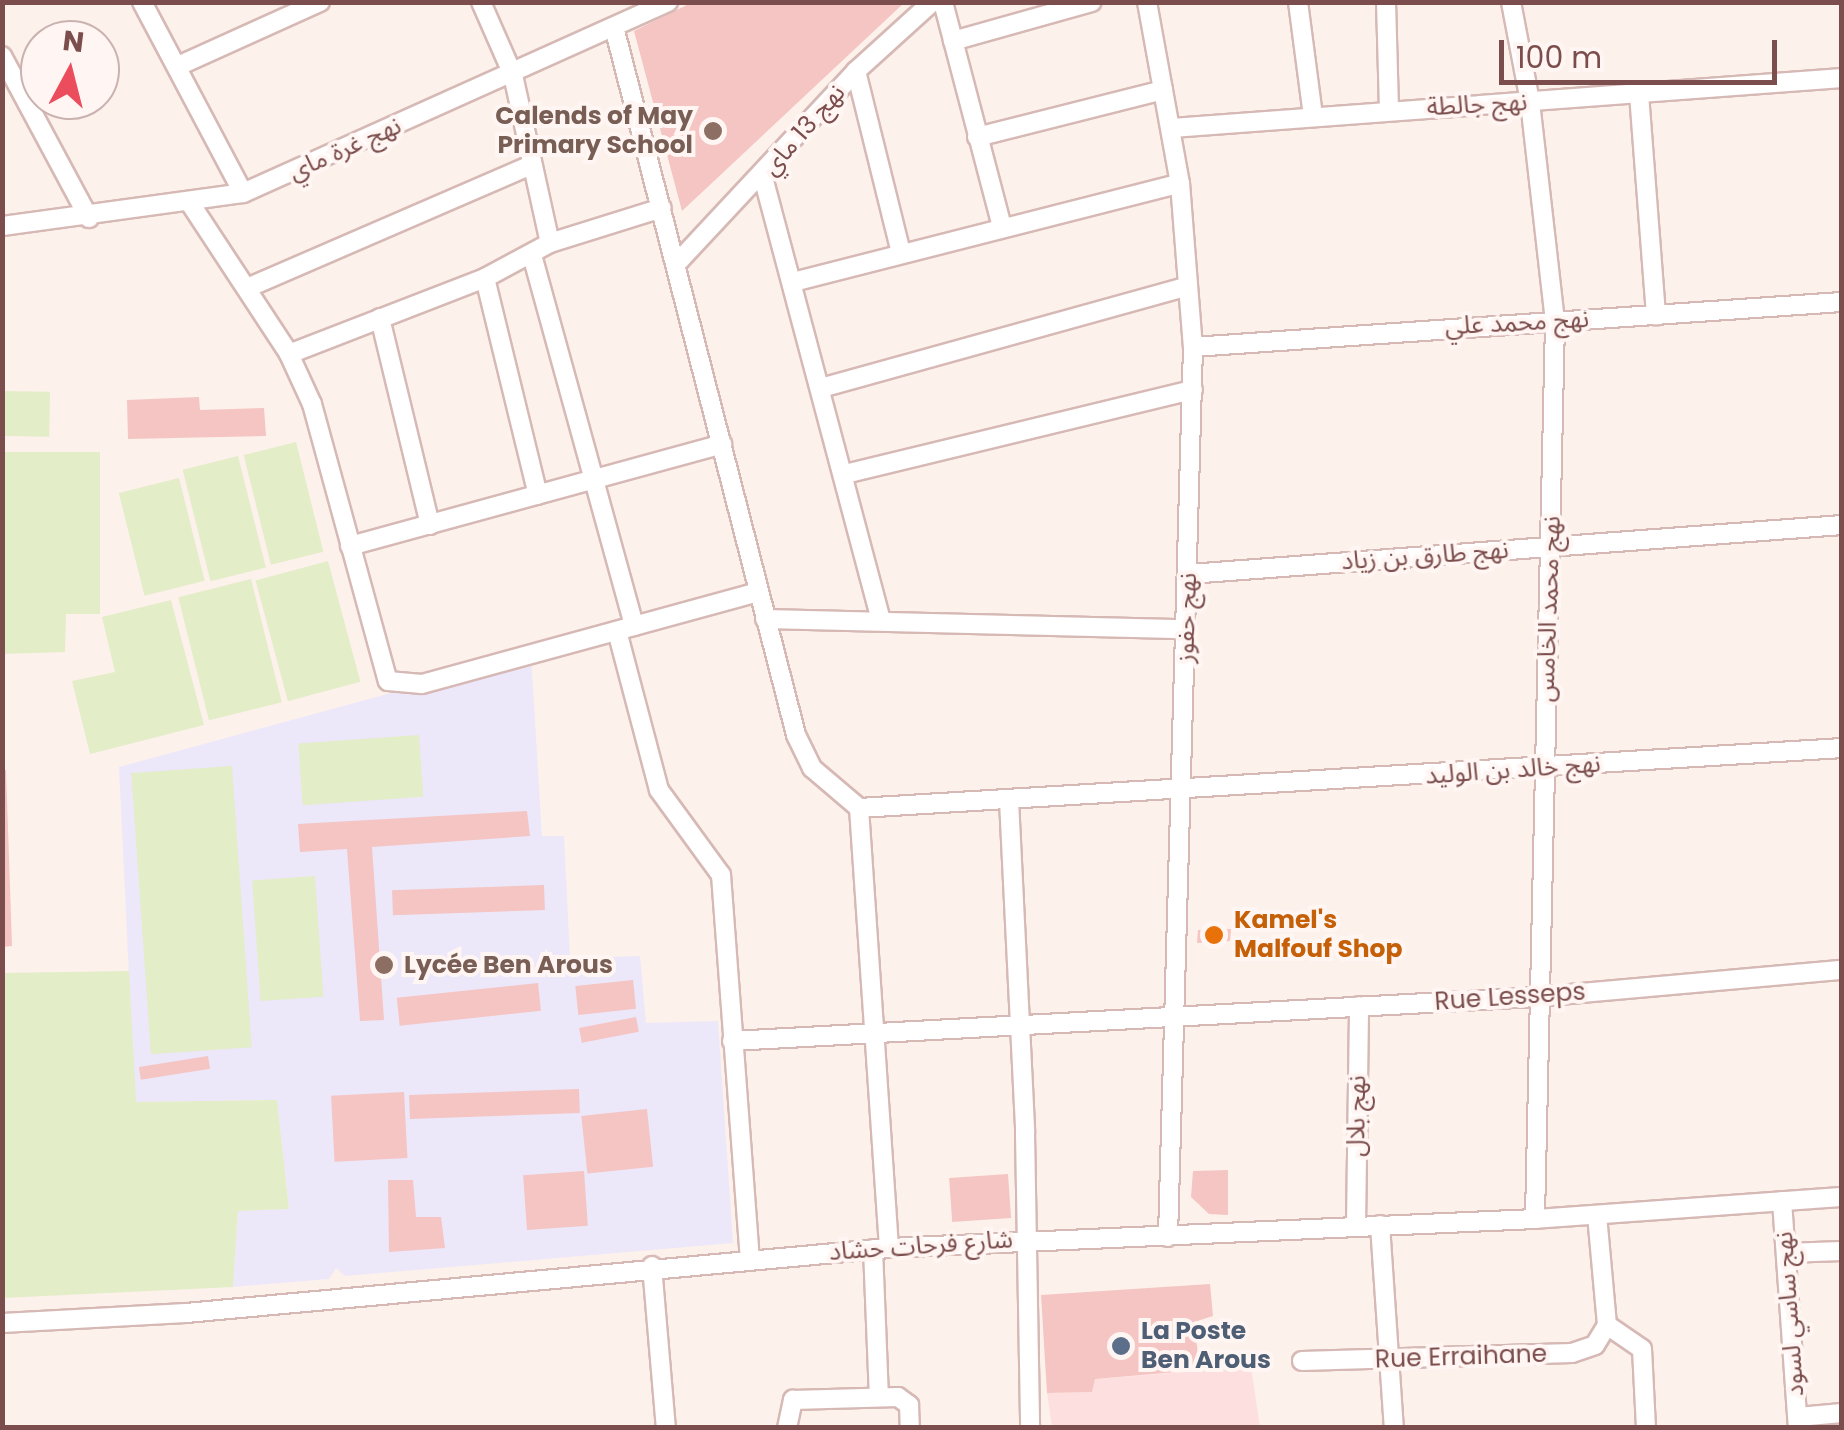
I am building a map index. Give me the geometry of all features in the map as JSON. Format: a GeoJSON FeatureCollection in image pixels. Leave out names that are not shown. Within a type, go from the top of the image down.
{"type":"FeatureCollection","features":[{"type":"Feature","properties":{"kind":"street"},"geometry":{"type":"LineString","coordinates":[[142,2],[243,193]]}},
{"type":"Feature","properties":{"kind":"street"},"geometry":{"type":"LineString","coordinates":[[481,2],[513,75],[550,243]]}},
{"type":"Feature","properties":{"kind":"street","name":"نهج غرة ماي"},"geometry":{"type":"LineString","coordinates":[[2,226],[89,218],[243,193],[513,75],[668,2]]}},
{"type":"Feature","properties":{"kind":"street","name":"نهج 13 ماي"},"geometry":{"type":"LineString","coordinates":[[678,262],[763,177],[856,70],[932,2]]}},
{"type":"Feature","properties":{"kind":"street"},"geometry":{"type":"LineString","coordinates":[[943,2],[1002,227]]}},
{"type":"Feature","properties":{"kind":"street"},"geometry":{"type":"LineString","coordinates":[[954,41],[1092,2]]}},
{"type":"Feature","properties":{"kind":"street","name":"نهج حفوز"},"geometry":{"type":"LineString","coordinates":[[1147,2],[1180,183],[1193,347],[1185,792],[1168,1236]]}},
{"type":"Feature","properties":{"kind":"street"},"geometry":{"type":"LineString","coordinates":[[1298,2],[1313,116]]}},
{"type":"Feature","properties":{"kind":"street"},"geometry":{"type":"LineString","coordinates":[[1386,2],[1388,110]]}},
{"type":"Feature","properties":{"kind":"street","name":"نهج محمد الخامس"},"geometry":{"type":"LineString","coordinates":[[1511,2],[1530,102],[1556,322],[1537,997],[1535,1218]]}},
{"type":"Feature","properties":{"kind":"street"},"geometry":{"type":"LineString","coordinates":[[178,66],[314,4]]}},
{"type":"Feature","properties":{"kind":"street"},"geometry":{"type":"LineString","coordinates":[[614,28],[804,754],[827,784],[858,808],[876,1033],[881,1248],[879,1397]]}},
{"type":"Feature","properties":{"kind":"street"},"geometry":{"type":"LineString","coordinates":[[2,56],[89,218]]}},
{"type":"Feature","properties":{"kind":"street"},"geometry":{"type":"LineString","coordinates":[[856,70],[901,252]]}},
{"type":"Feature","properties":{"kind":"street","name":"نهج جالطة"},"geometry":{"type":"LineString","coordinates":[[1172,128],[1842,78]]}},
{"type":"Feature","properties":{"kind":"street"},"geometry":{"type":"LineString","coordinates":[[977,137],[1163,90]]}},
{"type":"Feature","properties":{"kind":"street"},"geometry":{"type":"LineString","coordinates":[[1639,94],[1656,316]]}},
{"type":"Feature","properties":{"kind":"street"},"geometry":{"type":"LineString","coordinates":[[247,288],[531,164]]}},
{"type":"Feature","properties":{"kind":"street"},"geometry":{"type":"LineString","coordinates":[[763,177],[846,474],[880,620]]}},
{"type":"Feature","properties":{"kind":"street"},"geometry":{"type":"LineString","coordinates":[[793,282],[1180,183]]}},
{"type":"Feature","properties":{"kind":"street"},"geometry":{"type":"LineString","coordinates":[[190,203],[289,354],[325,443],[379,664],[400,686],[759,592]]}},
{"type":"Feature","properties":{"kind":"street"},"geometry":{"type":"LineString","coordinates":[[289,354],[485,278],[550,243],[662,208]]}},
{"type":"Feature","properties":{"kind":"street"},"geometry":{"type":"LineString","coordinates":[[532,255],[593,482],[660,790],[720,875],[750,1258]]}},
{"type":"Feature","properties":{"kind":"street"},"geometry":{"type":"LineString","coordinates":[[485,278],[538,495]]}},
{"type":"Feature","properties":{"kind":"street"},"geometry":{"type":"LineString","coordinates":[[821,388],[1188,286]]}},
{"type":"Feature","properties":{"kind":"street","name":"نهج محمد علي"},"geometry":{"type":"LineString","coordinates":[[1193,347],[1842,302]]}},
{"type":"Feature","properties":{"kind":"street"},"geometry":{"type":"LineString","coordinates":[[380,318],[430,525]]}},
{"type":"Feature","properties":{"kind":"street"},"geometry":{"type":"LineString","coordinates":[[846,474],[1193,390]]}},
{"type":"Feature","properties":{"kind":"street"},"geometry":{"type":"LineString","coordinates":[[350,546],[722,444]]}},
{"type":"Feature","properties":{"kind":"street","name":"نهج طارق بن زياد"},"geometry":{"type":"LineString","coordinates":[[1188,574],[1842,525]]}},
{"type":"Feature","properties":{"kind":"street"},"geometry":{"type":"LineString","coordinates":[[766,619],[1186,629]]}},
{"type":"Feature","properties":{"kind":"street","name":"نهج خالد بن الوليد"},"geometry":{"type":"LineString","coordinates":[[858,808],[1185,792],[1842,748]]}},
{"type":"Feature","properties":{"kind":"street"},"geometry":{"type":"LineString","coordinates":[[1009,800],[1021,1024],[1030,1428]]}},
{"type":"Feature","properties":{"kind":"street","name":"Rue Lesseps"},"geometry":{"type":"LineString","coordinates":[[732,1041],[1537,997],[1842,970]]}},
{"type":"Feature","properties":{"kind":"street","name":"نهج بلال"},"geometry":{"type":"LineString","coordinates":[[1356,1226],[1359,1006]]}},
{"type":"Feature","properties":{"kind":"street","name":"شارع فرحات حشاد"},"geometry":{"type":"LineString","coordinates":[[2,1323],[186,1313],[652,1266],[881,1248],[1597,1215],[1842,1197]]}},
{"type":"Feature","properties":{"kind":"street","name":"نهج ساسي لسود"},"geometry":{"type":"LineString","coordinates":[[1782,1201],[1798,1422]]}},
{"type":"Feature","properties":{"kind":"street"},"geometry":{"type":"LineString","coordinates":[[1597,1215],[1607,1325],[1642,1349],[1646,1428]]}},
{"type":"Feature","properties":{"kind":"street"},"geometry":{"type":"LineString","coordinates":[[1380,1225],[1394,1428]]}},
{"type":"Feature","properties":{"kind":"street"},"geometry":{"type":"LineString","coordinates":[[1786,1253],[1842,1250]]}},
{"type":"Feature","properties":{"kind":"street"},"geometry":{"type":"LineString","coordinates":[[652,1266],[666,1428]]}},
{"type":"Feature","properties":{"kind":"street","name":"Rue Erraihane"},"geometry":{"type":"LineString","coordinates":[[1302,1362],[1585,1352],[1607,1325]]}},
{"type":"Feature","properties":{"kind":"street"},"geometry":{"type":"LineString","coordinates":[[788,1428],[793,1400],[879,1397],[906,1400],[910,1428]]}},
{"type":"Feature","properties":{"kind":"street"},"geometry":{"type":"LineString","coordinates":[[1798,1422],[1842,1413]]}},
{"type":"Feature","properties":{"kind":"shaded area","name":"Lycée Ben Arous"},"geometry":{"type":"Polygon","coordinates":[[[531,655],[542,836],[564,836],[570,958],[640,956],[646,1023],[718,1021],[733,1243],[345,1276],[336,1268],[329,1279],[233,1287],[238,1211],[289,1209],[277,1100],[135,1102],[119,767],[531,655]]]}},
{"type":"Feature","properties":{"kind":"shaded area"},"geometry":{"type":"Polygon","coordinates":[[[1251,1367],[1260,1427],[1052,1427],[1047,1393],[1092,1392],[1095,1379],[1251,1367]]]}},
{"type":"Feature","properties":{"kind":"green space"},"geometry":{"type":"Polygon","coordinates":[[[3,391],[50,392],[49,437],[2,436],[3,391]]]}},
{"type":"Feature","properties":{"kind":"green space"},"geometry":{"type":"Polygon","coordinates":[[[296,442],[323,552],[271,565],[244,455],[296,442]]]}},
{"type":"Feature","properties":{"kind":"green space"},"geometry":{"type":"Polygon","coordinates":[[[3,452],[100,452],[100,614],[66,614],[65,652],[3,654],[3,452]]]}},
{"type":"Feature","properties":{"kind":"green space"},"geometry":{"type":"Polygon","coordinates":[[[238,456],[266,568],[211,581],[183,470],[238,456]]]}},
{"type":"Feature","properties":{"kind":"green space"},"geometry":{"type":"Polygon","coordinates":[[[179,478],[205,581],[144,596],[119,493],[179,478]]]}},
{"type":"Feature","properties":{"kind":"green space"},"geometry":{"type":"Polygon","coordinates":[[[328,561],[360,682],[288,701],[256,580],[328,561]]]}},
{"type":"Feature","properties":{"kind":"green space"},"geometry":{"type":"Polygon","coordinates":[[[251,579],[282,702],[209,720],[178,597],[251,579]]]}},
{"type":"Feature","properties":{"kind":"green space"},"geometry":{"type":"Polygon","coordinates":[[[171,600],[204,725],[90,754],[72,681],[115,672],[102,617],[171,600]]]}},
{"type":"Feature","properties":{"kind":"green space"},"geometry":{"type":"Polygon","coordinates":[[[419,735],[423,797],[303,805],[298,743],[419,735]]]}},
{"type":"Feature","properties":{"kind":"green space"},"geometry":{"type":"Polygon","coordinates":[[[232,766],[252,1047],[151,1054],[131,773],[232,766]]]}},
{"type":"Feature","properties":{"kind":"green space"},"geometry":{"type":"Polygon","coordinates":[[[315,876],[323,997],[261,1001],[252,880],[315,876]]]}},
{"type":"Feature","properties":{"kind":"green space"},"geometry":{"type":"Polygon","coordinates":[[[129,971],[136,1102],[277,1100],[289,1209],[238,1211],[233,1287],[3,1298],[3,973],[129,971]]]}},
{"type":"Feature","properties":{"kind":"building","name":"Calends of May Primary School"},"geometry":{"type":"Polygon","coordinates":[[[693,2],[905,2],[682,211],[634,31],[693,2]]]}},
{"type":"Feature","properties":{"kind":"building"},"geometry":{"type":"Polygon","coordinates":[[[199,397],[200,410],[264,408],[266,436],[128,439],[127,400],[199,397]]]}},
{"type":"Feature","properties":{"kind":"building"},"geometry":{"type":"Polygon","coordinates":[[[2,770],[6,770],[12,946],[2,947],[2,770]]]}},
{"type":"Feature","properties":{"kind":"building"},"geometry":{"type":"Polygon","coordinates":[[[527,811],[530,836],[372,847],[384,1020],[360,1021],[347,849],[300,852],[298,824],[527,811]]]}},
{"type":"Feature","properties":{"kind":"building"},"geometry":{"type":"Polygon","coordinates":[[[544,885],[545,910],[393,915],[392,890],[544,885]]]}},
{"type":"Feature","properties":{"kind":"building","name":"Kamel's Malfouf Shop"},"geometry":{"type":"Polygon","coordinates":[[[1231,929],[1230,941],[1197,943],[1198,930],[1231,929]]]}},
{"type":"Feature","properties":{"kind":"building"},"geometry":{"type":"Polygon","coordinates":[[[633,980],[636,1009],[578,1015],[575,986],[633,980]]]}},
{"type":"Feature","properties":{"kind":"building"},"geometry":{"type":"Polygon","coordinates":[[[538,983],[541,1011],[400,1026],[397,998],[538,983]]]}},
{"type":"Feature","properties":{"kind":"building"},"geometry":{"type":"Polygon","coordinates":[[[636,1017],[639,1032],[582,1043],[579,1028],[636,1017]]]}},
{"type":"Feature","properties":{"kind":"building"},"geometry":{"type":"Polygon","coordinates":[[[208,1056],[210,1069],[141,1080],[139,1067],[208,1056]]]}},
{"type":"Feature","properties":{"kind":"building"},"geometry":{"type":"Polygon","coordinates":[[[579,1089],[580,1113],[410,1119],[409,1095],[579,1089]]]}},
{"type":"Feature","properties":{"kind":"building"},"geometry":{"type":"Polygon","coordinates":[[[404,1092],[407,1158],[335,1162],[331,1096],[404,1092]]]}},
{"type":"Feature","properties":{"kind":"building"},"geometry":{"type":"Polygon","coordinates":[[[647,1109],[653,1167],[587,1174],[581,1116],[647,1109]]]}},
{"type":"Feature","properties":{"kind":"building"},"geometry":{"type":"Polygon","coordinates":[[[1228,1170],[1228,1215],[1209,1214],[1191,1197],[1193,1171],[1228,1170]]]}},
{"type":"Feature","properties":{"kind":"building"},"geometry":{"type":"Polygon","coordinates":[[[584,1171],[588,1226],[527,1230],[523,1175],[584,1171]]]}},
{"type":"Feature","properties":{"kind":"building"},"geometry":{"type":"Polygon","coordinates":[[[1008,1174],[1011,1218],[952,1222],[949,1178],[1008,1174]]]}},
{"type":"Feature","properties":{"kind":"building"},"geometry":{"type":"Polygon","coordinates":[[[388,1180],[413,1180],[416,1217],[441,1217],[445,1248],[389,1252],[388,1180]]]}},
{"type":"Feature","properties":{"kind":"building","name":"La Poste Ben Arous"},"geometry":{"type":"Polygon","coordinates":[[[1210,1284],[1213,1316],[1194,1322],[1200,1370],[1095,1379],[1092,1392],[1047,1393],[1041,1295],[1210,1284]]]}},
{"type":"Feature","properties":{"kind":"place","name":"Calends of May Primary School"},"geometry":{"type":"Point","coordinates":[713,131]}},
{"type":"Feature","properties":{"kind":"place","name":"Kamel's Malfouf Shop"},"geometry":{"type":"Point","coordinates":[1214,935]}},
{"type":"Feature","properties":{"kind":"place","name":"Lycée Ben Arous"},"geometry":{"type":"Point","coordinates":[384,965]}},
{"type":"Feature","properties":{"kind":"place","name":"La Poste Ben Arous"},"geometry":{"type":"Point","coordinates":[1121,1346]}}]}
